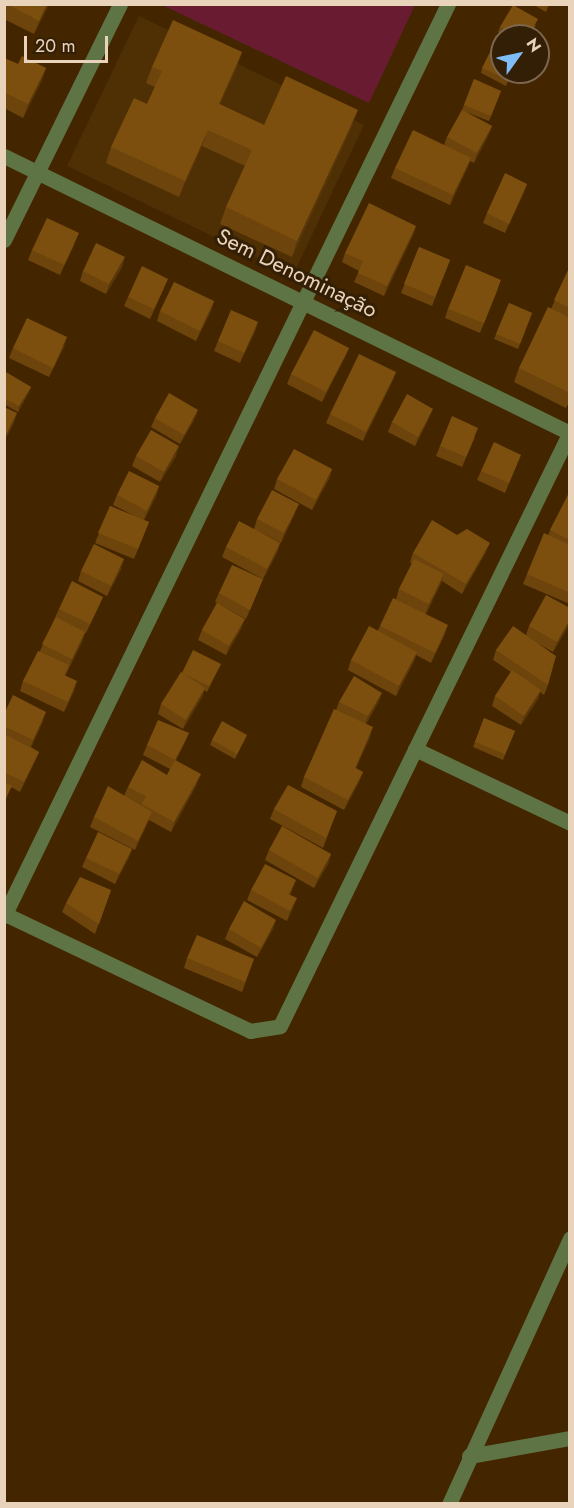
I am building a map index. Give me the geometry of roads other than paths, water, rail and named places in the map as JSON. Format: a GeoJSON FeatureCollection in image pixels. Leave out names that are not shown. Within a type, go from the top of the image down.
{"type":"FeatureCollection","features":[{"type":"Feature","properties":{"kind":"street"},"geometry":{"type":"LineString","coordinates":[[4,240],[120,4]]}},
{"type":"Feature","properties":{"kind":"street"},"geometry":{"type":"LineString","coordinates":[[448,4],[5,915],[250,1030],[272,1030],[287,1017],[569,433]]}},
{"type":"Feature","properties":{"kind":"street","name":"Sem Denominação"},"geometry":{"type":"LineString","coordinates":[[4,156],[569,433]]}},
{"type":"Feature","properties":{"kind":"street"},"geometry":{"type":"LineString","coordinates":[[415,749],[570,823]]}},
{"type":"Feature","properties":{"kind":"street"},"geometry":{"type":"LineString","coordinates":[[449,1503],[570,1238]]}},
{"type":"Feature","properties":{"kind":"street"},"geometry":{"type":"LineString","coordinates":[[469,1456],[570,1438]]}}]}
